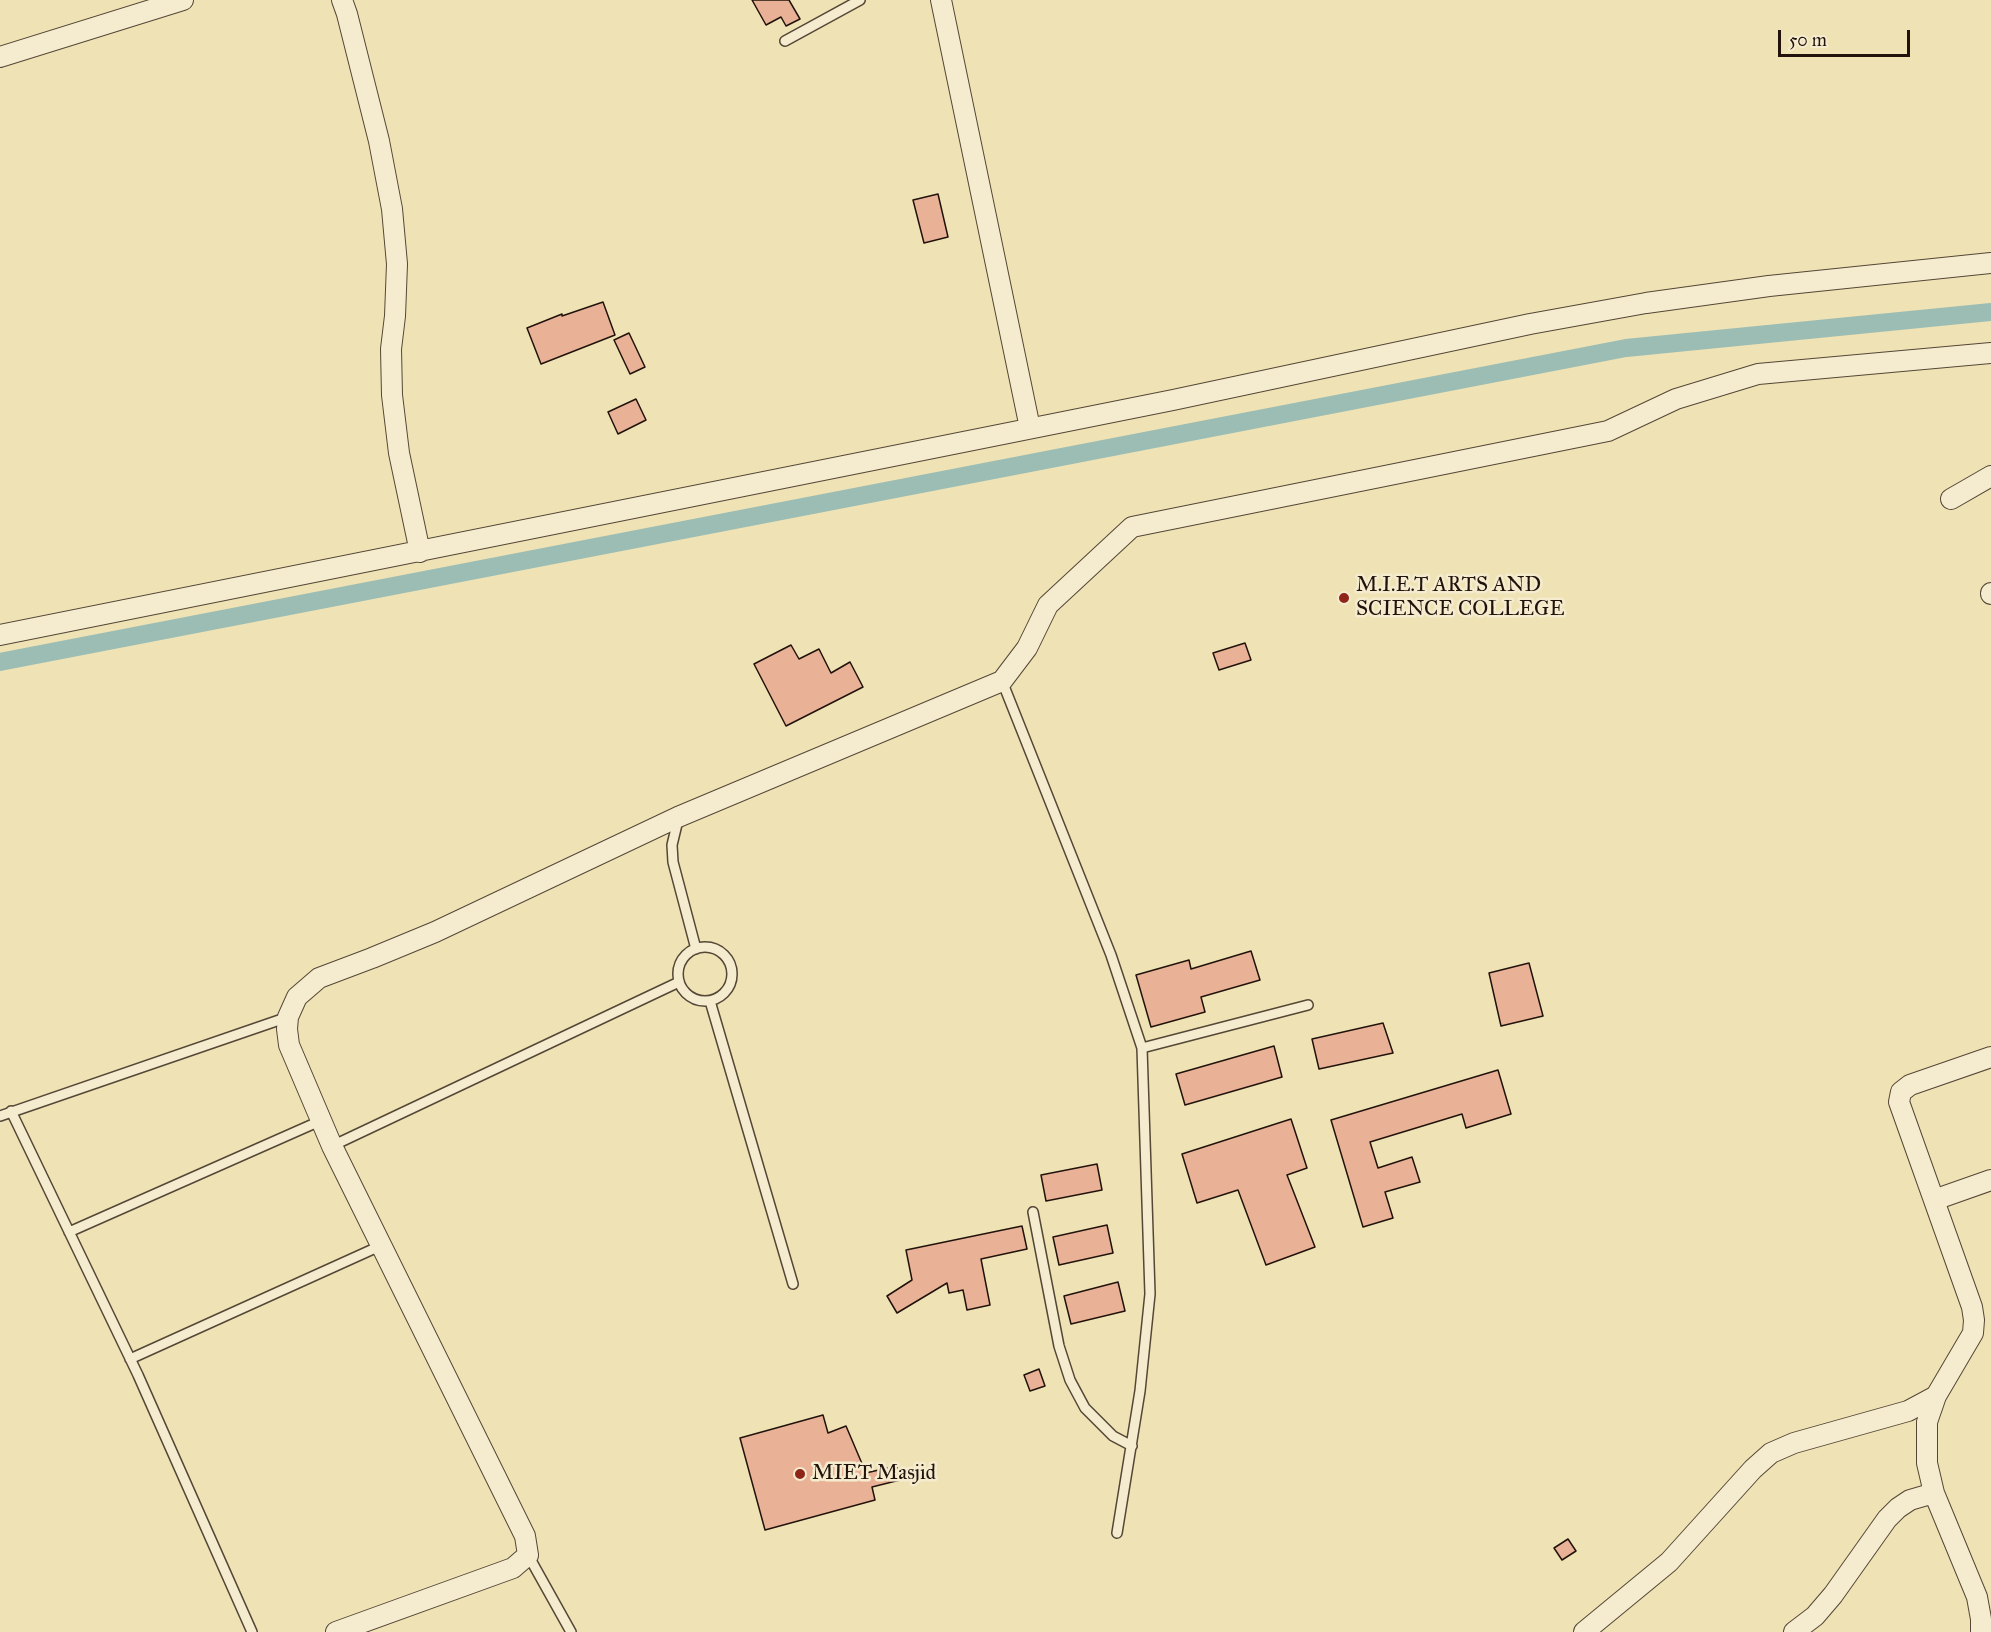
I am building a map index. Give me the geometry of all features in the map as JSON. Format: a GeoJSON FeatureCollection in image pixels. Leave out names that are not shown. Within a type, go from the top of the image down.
{"type":"FeatureCollection","features":[{"type":"Feature","properties":{"kind":"street"},"geometry":{"type":"LineString","coordinates":[[0,57],[183,0]]}},
{"type":"Feature","properties":{"kind":"street"},"geometry":{"type":"LineString","coordinates":[[342,0],[379,141],[392,209],[397,264],[391,349],[392,395],[399,453],[420,552]]}},
{"type":"Feature","properties":{"kind":"street"},"geometry":{"type":"LineString","coordinates":[[941,0],[1030,428]]}},
{"type":"Feature","properties":{"kind":"street"},"geometry":{"type":"LineString","coordinates":[[0,635],[1173,400],[1519,326],[1646,303],[1769,286],[1991,263]]}},
{"type":"Feature","properties":{"kind":"street"},"geometry":{"type":"LineString","coordinates":[[336,1632],[513,1568],[528,1555],[525,1536],[380,1246],[320,1121],[289,1045],[286,1029],[288,1017],[297,997],[319,978],[435,932],[678,817],[1002,681],[1027,648],[1048,605],[1132,527],[1608,431],[1676,399],[1758,374],[1991,353]]}},
{"type":"Feature","properties":{"kind":"street"},"geometry":{"type":"LineString","coordinates":[[1951,499],[1991,476]]}},
{"type":"Feature","properties":{"kind":"street"},"geometry":{"type":"LineString","coordinates":[[1981,1632],[1982,1619],[1977,1597],[1934,1493],[1926,1463],[1927,1422],[1936,1396],[1972,1334],[1974,1320],[1972,1307],[1899,1102],[1901,1092],[1910,1085],[1991,1057]]}},
{"type":"Feature","properties":{"kind":"street"},"geometry":{"type":"LineString","coordinates":[[1934,1200],[1991,1180]]}},
{"type":"Feature","properties":{"kind":"street"},"geometry":{"type":"LineString","coordinates":[[1584,1632],[1669,1563],[1753,1469],[1771,1453],[1794,1443],[1908,1412],[1936,1396]]}},
{"type":"Feature","properties":{"kind":"street"},"geometry":{"type":"LineString","coordinates":[[1794,1632],[1815,1616],[1833,1595],[1887,1519],[1898,1508],[1910,1500],[1934,1493]]}},
{"type":"Feature","properties":{"kind":"lane"},"geometry":{"type":"LineString","coordinates":[[785,41],[860,0]]}},
{"type":"Feature","properties":{"kind":"lane"},"geometry":{"type":"LineString","coordinates":[[1002,681],[1111,955],[1142,1048],[1150,1294],[1140,1391],[1118,1533]]}},
{"type":"Feature","properties":{"kind":"lane"},"geometry":{"type":"LineString","coordinates":[[678,817],[672,845],[673,862],[696,949]]}},
{"type":"Feature","properties":{"kind":"lane"},"geometry":{"type":"LineString","coordinates":[[710,947],[718,950],[731,963],[733,980],[729,988],[723,995],[710,1001],[697,1001],[689,997],[682,990],[679,982],[680,963],[685,956],[696,949],[710,947]]}},
{"type":"Feature","properties":{"kind":"lane"},"geometry":{"type":"LineString","coordinates":[[332,1146],[679,982]]}},
{"type":"Feature","properties":{"kind":"lane"},"geometry":{"type":"LineString","coordinates":[[710,1001],[794,1284]]}},
{"type":"Feature","properties":{"kind":"lane"},"geometry":{"type":"LineString","coordinates":[[1142,1048],[1308,1005]]}},
{"type":"Feature","properties":{"kind":"lane"},"geometry":{"type":"LineString","coordinates":[[0,1116],[288,1017]]}},
{"type":"Feature","properties":{"kind":"lane"},"geometry":{"type":"LineString","coordinates":[[11,1111],[130,1359],[252,1632]]}},
{"type":"Feature","properties":{"kind":"lane"},"geometry":{"type":"LineString","coordinates":[[69,1232],[320,1121]]}},
{"type":"Feature","properties":{"kind":"lane"},"geometry":{"type":"LineString","coordinates":[[1033,1212],[1059,1346],[1070,1380],[1085,1408],[1113,1436],[1132,1446]]}},
{"type":"Feature","properties":{"kind":"lane"},"geometry":{"type":"LineString","coordinates":[[130,1359],[380,1246]]}},
{"type":"Feature","properties":{"kind":"lane"},"geometry":{"type":"LineString","coordinates":[[528,1555],[571,1632]]}},
{"type":"Feature","properties":{"kind":"building"},"geometry":{"type":"Polygon","coordinates":[[[752,0],[789,0],[800,19],[786,26],[781,17],[766,25],[752,0]]]}},
{"type":"Feature","properties":{"kind":"building"},"geometry":{"type":"Polygon","coordinates":[[[938,194],[948,237],[924,243],[913,200],[938,194]]]}},
{"type":"Feature","properties":{"kind":"building"},"geometry":{"type":"Polygon","coordinates":[[[603,302],[615,335],[541,364],[527,328],[562,314],[562,316],[603,302]]]}},
{"type":"Feature","properties":{"kind":"building"},"geometry":{"type":"Polygon","coordinates":[[[629,333],[645,367],[630,374],[614,340],[629,333]]]}},
{"type":"Feature","properties":{"kind":"building"},"geometry":{"type":"Polygon","coordinates":[[[636,399],[646,420],[618,434],[608,412],[636,399]]]}},
{"type":"Feature","properties":{"kind":"building"},"geometry":{"type":"Polygon","coordinates":[[[1245,643],[1251,660],[1219,670],[1213,653],[1245,643]]]}},
{"type":"Feature","properties":{"kind":"building"},"geometry":{"type":"Polygon","coordinates":[[[791,645],[799,659],[819,649],[831,673],[850,662],[863,687],[786,726],[754,664],[791,645]]]}},
{"type":"Feature","properties":{"kind":"building"},"geometry":{"type":"Polygon","coordinates":[[[1251,951],[1260,980],[1201,997],[1205,1012],[1151,1027],[1136,975],[1189,960],[1191,969],[1251,951]]]}},
{"type":"Feature","properties":{"kind":"building"},"geometry":{"type":"Polygon","coordinates":[[[1529,963],[1543,1016],[1501,1026],[1489,973],[1529,963]]]}},
{"type":"Feature","properties":{"kind":"building"},"geometry":{"type":"Polygon","coordinates":[[[1383,1023],[1393,1053],[1319,1069],[1312,1039],[1383,1023]]]}},
{"type":"Feature","properties":{"kind":"building"},"geometry":{"type":"Polygon","coordinates":[[[1274,1046],[1282,1077],[1185,1105],[1176,1074],[1274,1046]]]}},
{"type":"Feature","properties":{"kind":"building"},"geometry":{"type":"Polygon","coordinates":[[[1498,1070],[1511,1114],[1466,1128],[1462,1114],[1370,1142],[1378,1168],[1412,1157],[1420,1182],[1385,1192],[1393,1218],[1363,1227],[1331,1120],[1498,1070]]]}},
{"type":"Feature","properties":{"kind":"building"},"geometry":{"type":"Polygon","coordinates":[[[1291,1119],[1307,1168],[1287,1175],[1315,1247],[1266,1265],[1238,1190],[1197,1203],[1182,1154],[1291,1119]]]}},
{"type":"Feature","properties":{"kind":"building"},"geometry":{"type":"Polygon","coordinates":[[[1097,1164],[1102,1190],[1046,1201],[1041,1175],[1097,1164]]]}},
{"type":"Feature","properties":{"kind":"building"},"geometry":{"type":"Polygon","coordinates":[[[1107,1225],[1113,1253],[1059,1265],[1053,1237],[1107,1225]]]}},
{"type":"Feature","properties":{"kind":"building"},"geometry":{"type":"Polygon","coordinates":[[[1022,1226],[1027,1249],[981,1259],[990,1305],[967,1310],[963,1290],[949,1293],[947,1283],[897,1313],[887,1296],[912,1280],[906,1250],[1022,1226]]]}},
{"type":"Feature","properties":{"kind":"building"},"geometry":{"type":"Polygon","coordinates":[[[1118,1282],[1125,1311],[1071,1324],[1064,1296],[1118,1282]]]}},
{"type":"Feature","properties":{"kind":"building"},"geometry":{"type":"Polygon","coordinates":[[[1039,1369],[1045,1386],[1030,1391],[1024,1375],[1039,1369]]]}},
{"type":"Feature","properties":{"kind":"building"},"geometry":{"type":"Polygon","coordinates":[[[823,1415],[828,1433],[846,1426],[866,1473],[897,1467],[900,1480],[872,1487],[875,1500],[765,1530],[740,1438],[823,1415]]]}},
{"type":"Feature","properties":{"kind":"building"},"geometry":{"type":"Polygon","coordinates":[[[1568,1539],[1576,1551],[1562,1560],[1554,1548],[1568,1539]]]}},
{"type":"Feature","properties":{"kind":"waterway"},"geometry":{"type":"LineString","coordinates":[[0,662],[1626,348],[1991,312]]}},
{"type":"Feature","properties":{"kind":"place","name":"M.I.E.T ARTS AND SCIENCE COLLEGE"},"geometry":{"type":"Point","coordinates":[1344,598]}},
{"type":"Feature","properties":{"kind":"place","name":"MIET Masjid"},"geometry":{"type":"Point","coordinates":[800,1474]}}]}
